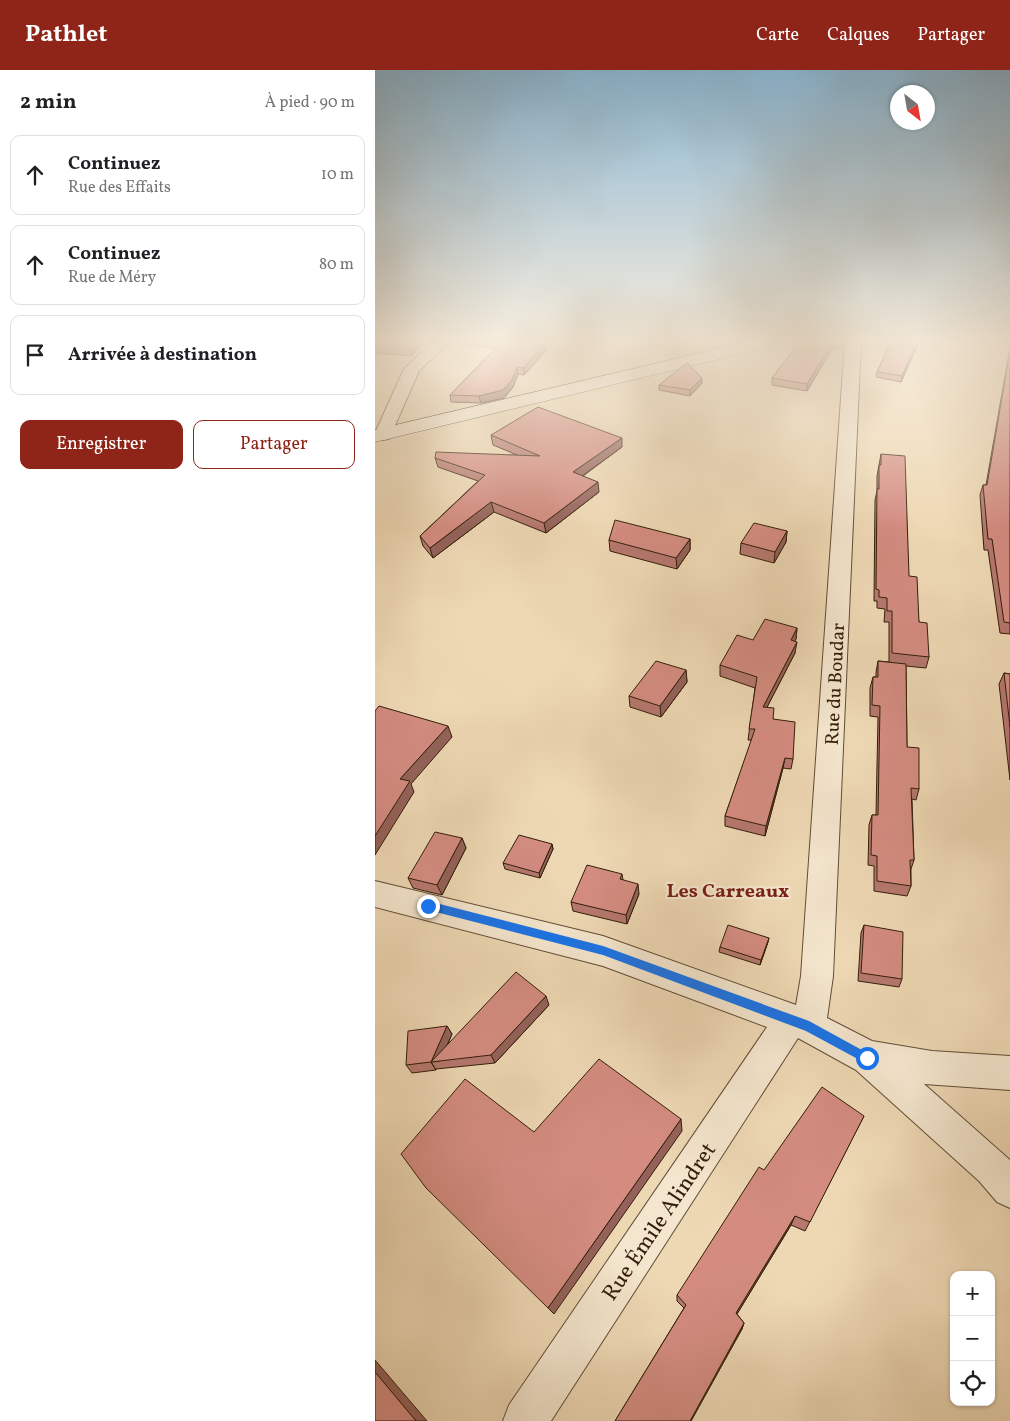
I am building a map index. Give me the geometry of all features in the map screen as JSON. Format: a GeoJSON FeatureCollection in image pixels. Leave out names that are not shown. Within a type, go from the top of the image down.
{"type":"FeatureCollection","features":[{"type":"Feature","properties":{"kind":"street"},"geometry":{"type":"LineString","coordinates":[[379,436],[395,403]]}},
{"type":"Feature","properties":{"kind":"street"},"geometry":{"type":"LineString","coordinates":[[379,436],[516,403]]}},
{"type":"Feature","properties":{"kind":"street","name":"Rue du Boudar"},"geometry":{"type":"LineString","coordinates":[[800,1023],[817,976],[849,403]]}},
{"type":"Feature","properties":{"kind":"street"},"geometry":{"type":"LineString","coordinates":[[375,894],[603,951],[800,1023],[867,1058],[992,1168],[1010,1189]]}},
{"type":"Feature","properties":{"kind":"street","name":"Rue Émile Alindret"},"geometry":{"type":"LineString","coordinates":[[525,1421],[800,1023]]}},
{"type":"Feature","properties":{"kind":"street"},"geometry":{"type":"LineString","coordinates":[[867,1058],[932,1068],[1010,1073]]}},
{"type":"Feature","properties":{"kind":"building"},"geometry":{"type":"Polygon","coordinates":[[[1001,403],[1010,403],[1010,623],[1004,622],[992,539],[988,539],[983,485],[987,485],[1001,403]]]}},
{"type":"Feature","properties":{"kind":"building"},"geometry":{"type":"Polygon","coordinates":[[[538,407],[622,438],[573,472],[598,482],[544,523],[491,502],[430,548],[420,536],[485,475],[435,458],[436,452],[540,456],[491,435],[538,407]]]}},
{"type":"Feature","properties":{"kind":"building"},"geometry":{"type":"Polygon","coordinates":[[[881,454],[905,456],[909,576],[917,577],[919,622],[927,623],[929,657],[892,653],[892,611],[887,611],[887,598],[879,597],[879,590],[876,589],[877,489],[879,489],[881,454]]]}},
{"type":"Feature","properties":{"kind":"building"},"geometry":{"type":"Polygon","coordinates":[[[615,520],[690,539],[676,558],[609,540],[615,520]]]}},
{"type":"Feature","properties":{"kind":"building"},"geometry":{"type":"Polygon","coordinates":[[[754,523],[787,531],[775,552],[741,543],[754,523]]]}},
{"type":"Feature","properties":{"kind":"building"},"geometry":{"type":"Polygon","coordinates":[[[765,619],[797,628],[791,640],[797,642],[763,707],[774,708],[773,719],[795,722],[793,759],[785,758],[766,826],[725,816],[755,729],[749,729],[757,677],[720,665],[737,635],[753,640],[765,619]]]}},
{"type":"Feature","properties":{"kind":"building"},"geometry":{"type":"Polygon","coordinates":[[[656,661],[686,670],[660,706],[629,696],[656,661]]]}},
{"type":"Feature","properties":{"kind":"building"},"geometry":{"type":"Polygon","coordinates":[[[878,661],[906,664],[907,747],[919,748],[919,789],[911,788],[914,860],[910,860],[911,886],[877,881],[877,856],[871,855],[872,815],[878,815],[880,706],[872,705],[873,677],[878,677],[878,661]]]}},
{"type":"Feature","properties":{"kind":"building"},"geometry":{"type":"Polygon","coordinates":[[[1004,673],[1010,674],[1010,727],[1004,673]]]}},
{"type":"Feature","properties":{"kind":"building"},"geometry":{"type":"Polygon","coordinates":[[[379,706],[448,726],[400,779],[410,781],[375,836],[375,711],[379,706]]]}},
{"type":"Feature","properties":{"kind":"building"},"geometry":{"type":"Polygon","coordinates":[[[435,832],[462,838],[437,885],[408,878],[435,832]]]}},
{"type":"Feature","properties":{"kind":"building"},"geometry":{"type":"Polygon","coordinates":[[[519,835],[552,844],[539,873],[503,863],[519,835]]]}},
{"type":"Feature","properties":{"kind":"building"},"geometry":{"type":"Polygon","coordinates":[[[587,865],[622,874],[620,879],[638,884],[626,915],[571,902],[587,865]]]}},
{"type":"Feature","properties":{"kind":"building"},"geometry":{"type":"Polygon","coordinates":[[[728,925],[769,938],[761,960],[720,947],[728,925]]]}},
{"type":"Feature","properties":{"kind":"building"},"geometry":{"type":"Polygon","coordinates":[[[864,925],[903,932],[902,979],[861,973],[864,925]]]}},
{"type":"Feature","properties":{"kind":"building"},"geometry":{"type":"Polygon","coordinates":[[[516,972],[546,996],[491,1055],[431,1062],[516,972]]]}},
{"type":"Feature","properties":{"kind":"building"},"geometry":{"type":"Polygon","coordinates":[[[447,1026],[431,1062],[406,1065],[408,1031],[447,1026]]]}},
{"type":"Feature","properties":{"kind":"building"},"geometry":{"type":"Polygon","coordinates":[[[599,1059],[681,1119],[548,1308],[426,1188],[401,1154],[465,1079],[534,1132],[599,1059]]]}},
{"type":"Feature","properties":{"kind":"building"},"geometry":{"type":"Polygon","coordinates":[[[822,1087],[864,1116],[810,1222],[795,1216],[736,1313],[744,1323],[690,1421],[615,1421],[686,1305],[677,1295],[759,1167],[764,1170],[822,1087]]]}},
{"type":"Feature","properties":{"kind":"building"},"geometry":{"type":"Polygon","coordinates":[[[375,1372],[416,1421],[375,1421],[375,1372]]]}},
{"type":"Feature","properties":{"kind":"district","name":"Les Carreaux"},"geometry":{"type":"Point","coordinates":[728,890]}},
{"type":"Feature","properties":{"kind":"route"},"geometry":{"type":"LineString","coordinates":[[428,906],[603,951],[809,1026],[867,1058]]}}]}
